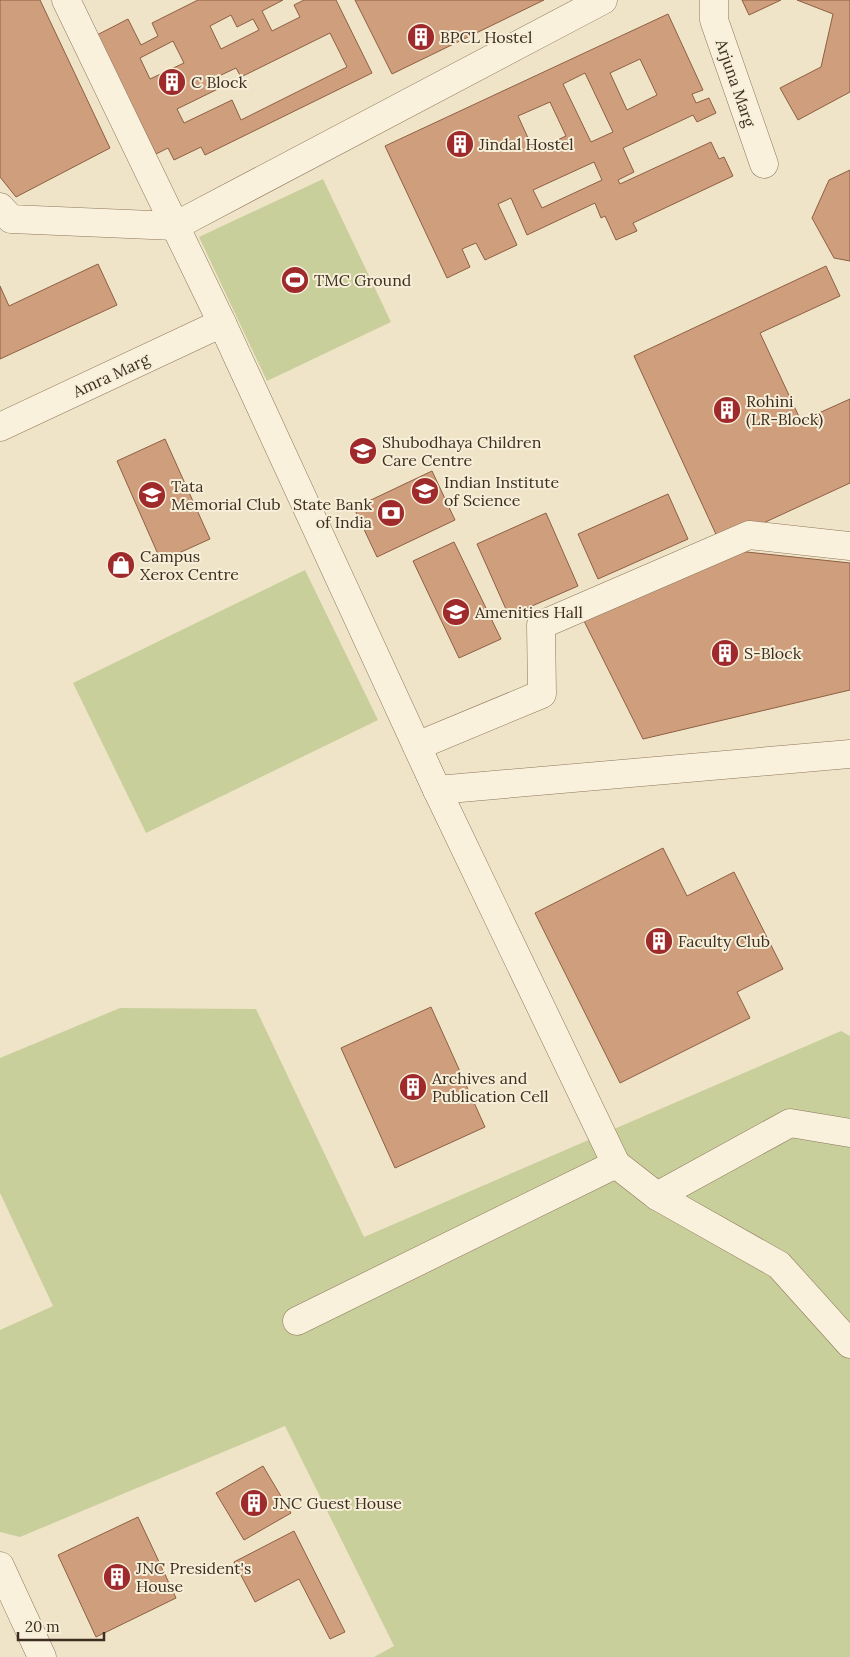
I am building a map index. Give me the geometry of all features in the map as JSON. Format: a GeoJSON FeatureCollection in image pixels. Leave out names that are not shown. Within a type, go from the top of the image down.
{"type":"FeatureCollection","features":[{"type":"Feature","properties":{"kind":"lane"},"geometry":{"type":"LineString","coordinates":[[66,0],[222,324],[437,790],[616,1164],[657,1196],[779,1265],[850,1344]]}},
{"type":"Feature","properties":{"kind":"lane"},"geometry":{"type":"LineString","coordinates":[[0,207],[11,219],[175,226],[604,0]]}},
{"type":"Feature","properties":{"kind":"lane","name":"Arjuna Marg"},"geometry":{"type":"LineString","coordinates":[[714,0],[714,20],[764,164]]}},
{"type":"Feature","properties":{"kind":"lane","name":"Amra Marg"},"geometry":{"type":"LineString","coordinates":[[0,427],[222,324]]}},
{"type":"Feature","properties":{"kind":"lane"},"geometry":{"type":"LineString","coordinates":[[417,746],[542,694],[541,625],[749,535],[850,546]]}},
{"type":"Feature","properties":{"kind":"lane"},"geometry":{"type":"LineString","coordinates":[[437,790],[850,754]]}},
{"type":"Feature","properties":{"kind":"lane"},"geometry":{"type":"LineString","coordinates":[[657,1196],[790,1123],[850,1133]]}},
{"type":"Feature","properties":{"kind":"lane"},"geometry":{"type":"LineString","coordinates":[[297,1321],[616,1164]]}},
{"type":"Feature","properties":{"kind":"lane"},"geometry":{"type":"LineString","coordinates":[[0,1566],[42,1657]]}},
{"type":"Feature","properties":{"kind":"green space","name":"TMC Ground"},"geometry":{"type":"Polygon","coordinates":[[[323,179],[391,322],[267,381],[199,237],[323,179]]]}},
{"type":"Feature","properties":{"kind":"green space"},"geometry":{"type":"Polygon","coordinates":[[[305,570],[378,720],[146,833],[73,683],[305,570]]]}},
{"type":"Feature","properties":{"kind":"green space"},"geometry":{"type":"Polygon","coordinates":[[[120,1008],[256,1009],[364,1237],[841,1031],[850,1036],[850,1657],[374,1657],[394,1646],[285,1426],[20,1537],[0,1532],[0,1330],[53,1306],[0,1193],[0,1058],[120,1008]]]}},
{"type":"Feature","properties":{"kind":"building"},"geometry":{"type":"Polygon","coordinates":[[[0,0],[40,0],[110,148],[16,197],[0,177],[0,0]]]}},
{"type":"Feature","properties":{"kind":"building","name":"C Block"},"geometry":{"type":"Polygon","coordinates":[[[198,0],[283,0],[262,11],[272,31],[300,17],[294,5],[304,0],[336,0],[372,73],[205,155],[201,147],[174,160],[168,148],[156,154],[97,35],[128,19],[141,45],[158,36],[152,23],[198,0]],[[231,15],[210,26],[221,49],[259,30],[253,19],[237,27],[231,15]],[[330,33],[241,77],[236,68],[219,76],[224,86],[177,109],[184,123],[232,100],[241,120],[347,67],[330,33]],[[173,41],[140,58],[150,79],[184,63],[173,41]]]}},
{"type":"Feature","properties":{"kind":"building","name":"BPCL Hostel"},"geometry":{"type":"Polygon","coordinates":[[[355,0],[544,0],[392,74],[355,0]]]}},
{"type":"Feature","properties":{"kind":"building"},"geometry":{"type":"Polygon","coordinates":[[[742,0],[781,0],[749,15],[742,0]]]}},
{"type":"Feature","properties":{"kind":"building"},"geometry":{"type":"Polygon","coordinates":[[[797,0],[850,0],[850,92],[798,120],[780,88],[821,67],[833,14],[797,0]]]}},
{"type":"Feature","properties":{"kind":"building","name":"Jindal Hostel"},"geometry":{"type":"Polygon","coordinates":[[[668,14],[703,90],[692,94],[696,103],[709,98],[716,113],[697,122],[693,115],[623,148],[634,172],[618,180],[620,184],[711,142],[719,159],[724,157],[733,176],[633,223],[637,231],[616,240],[605,216],[601,218],[595,203],[527,235],[511,198],[498,204],[517,245],[485,260],[476,243],[462,249],[470,267],[447,278],[385,146],[668,14]],[[640,59],[610,73],[627,110],[657,95],[640,59]],[[585,73],[563,84],[591,142],[613,132],[585,73]],[[550,102],[518,116],[534,151],[566,136],[550,102]],[[594,162],[533,190],[542,208],[602,180],[594,162]]]}},
{"type":"Feature","properties":{"kind":"building"},"geometry":{"type":"Polygon","coordinates":[[[850,170],[850,261],[834,258],[812,218],[829,180],[850,170]]]}},
{"type":"Feature","properties":{"kind":"building"},"geometry":{"type":"Polygon","coordinates":[[[98,264],[117,305],[0,359],[0,286],[9,306],[98,264]]]}},
{"type":"Feature","properties":{"kind":"building","name":"Rohini (LR-Block)"},"geometry":{"type":"Polygon","coordinates":[[[826,266],[840,296],[760,333],[801,421],[850,399],[850,483],[720,543],[634,356],[826,266]]]}},
{"type":"Feature","properties":{"kind":"building"},"geometry":{"type":"Polygon","coordinates":[[[165,439],[210,539],[161,561],[117,461],[165,439]]]}},
{"type":"Feature","properties":{"kind":"building"},"geometry":{"type":"Polygon","coordinates":[[[432,471],[455,520],[377,557],[354,508],[432,471]]]}},
{"type":"Feature","properties":{"kind":"building"},"geometry":{"type":"Polygon","coordinates":[[[668,494],[688,539],[598,579],[578,534],[668,494]]]}},
{"type":"Feature","properties":{"kind":"building"},"geometry":{"type":"Polygon","coordinates":[[[546,513],[578,586],[509,616],[477,544],[546,513]]]}},
{"type":"Feature","properties":{"kind":"building"},"geometry":{"type":"Polygon","coordinates":[[[454,542],[501,639],[459,658],[413,561],[454,542]]]}},
{"type":"Feature","properties":{"kind":"building","name":"S-Block"},"geometry":{"type":"Polygon","coordinates":[[[728,550],[850,563],[850,690],[643,739],[582,617],[728,550]]]}},
{"type":"Feature","properties":{"kind":"building","name":"Faculty Club"},"geometry":{"type":"Polygon","coordinates":[[[663,848],[687,896],[734,872],[783,969],[737,992],[750,1018],[620,1083],[535,913],[663,848]]]}},
{"type":"Feature","properties":{"kind":"building","name":"Archives and Publication Cell"},"geometry":{"type":"Polygon","coordinates":[[[431,1007],[485,1127],[395,1168],[341,1048],[431,1007]]]}},
{"type":"Feature","properties":{"kind":"building","name":"JNC Guest House"},"geometry":{"type":"Polygon","coordinates":[[[263,1466],[291,1513],[244,1540],[216,1493],[263,1466]]]}},
{"type":"Feature","properties":{"kind":"building","name":"JNC President's House"},"geometry":{"type":"Polygon","coordinates":[[[138,1517],[176,1598],[96,1637],[58,1555],[138,1517]]]}},
{"type":"Feature","properties":{"kind":"building"},"geometry":{"type":"Polygon","coordinates":[[[294,1531],[345,1632],[330,1639],[299,1579],[255,1602],[234,1562],[294,1531]]]}},
{"type":"Feature","properties":{"kind":"place","name":"BPCL Hostel"},"geometry":{"type":"Point","coordinates":[421,37]}},
{"type":"Feature","properties":{"kind":"place","name":"C Block"},"geometry":{"type":"Point","coordinates":[172,82]}},
{"type":"Feature","properties":{"kind":"place","name":"Jindal Hostel"},"geometry":{"type":"Point","coordinates":[460,144]}},
{"type":"Feature","properties":{"kind":"place","name":"TMC Ground"},"geometry":{"type":"Point","coordinates":[295,280]}},
{"type":"Feature","properties":{"kind":"place","name":"Rohini (LR-Block)"},"geometry":{"type":"Point","coordinates":[727,410]}},
{"type":"Feature","properties":{"kind":"place","name":"Shubodhaya Children Care Centre"},"geometry":{"type":"Point","coordinates":[363,451]}},
{"type":"Feature","properties":{"kind":"place","name":"Indian Institute of Science"},"geometry":{"type":"Point","coordinates":[425,491]}},
{"type":"Feature","properties":{"kind":"place","name":"Tata Memorial Club"},"geometry":{"type":"Point","coordinates":[152,495]}},
{"type":"Feature","properties":{"kind":"place","name":"State Bank of India"},"geometry":{"type":"Point","coordinates":[391,513]}},
{"type":"Feature","properties":{"kind":"place","name":"Campus Xerox Centre"},"geometry":{"type":"Point","coordinates":[121,565]}},
{"type":"Feature","properties":{"kind":"place","name":"Amenities Hall"},"geometry":{"type":"Point","coordinates":[456,612]}},
{"type":"Feature","properties":{"kind":"place","name":"S-Block"},"geometry":{"type":"Point","coordinates":[725,653]}},
{"type":"Feature","properties":{"kind":"place","name":"Faculty Club"},"geometry":{"type":"Point","coordinates":[659,941]}},
{"type":"Feature","properties":{"kind":"place","name":"Archives and Publication Cell"},"geometry":{"type":"Point","coordinates":[413,1087]}},
{"type":"Feature","properties":{"kind":"place","name":"JNC Guest House"},"geometry":{"type":"Point","coordinates":[254,1503]}},
{"type":"Feature","properties":{"kind":"place","name":"JNC President's House"},"geometry":{"type":"Point","coordinates":[117,1577]}}]}
